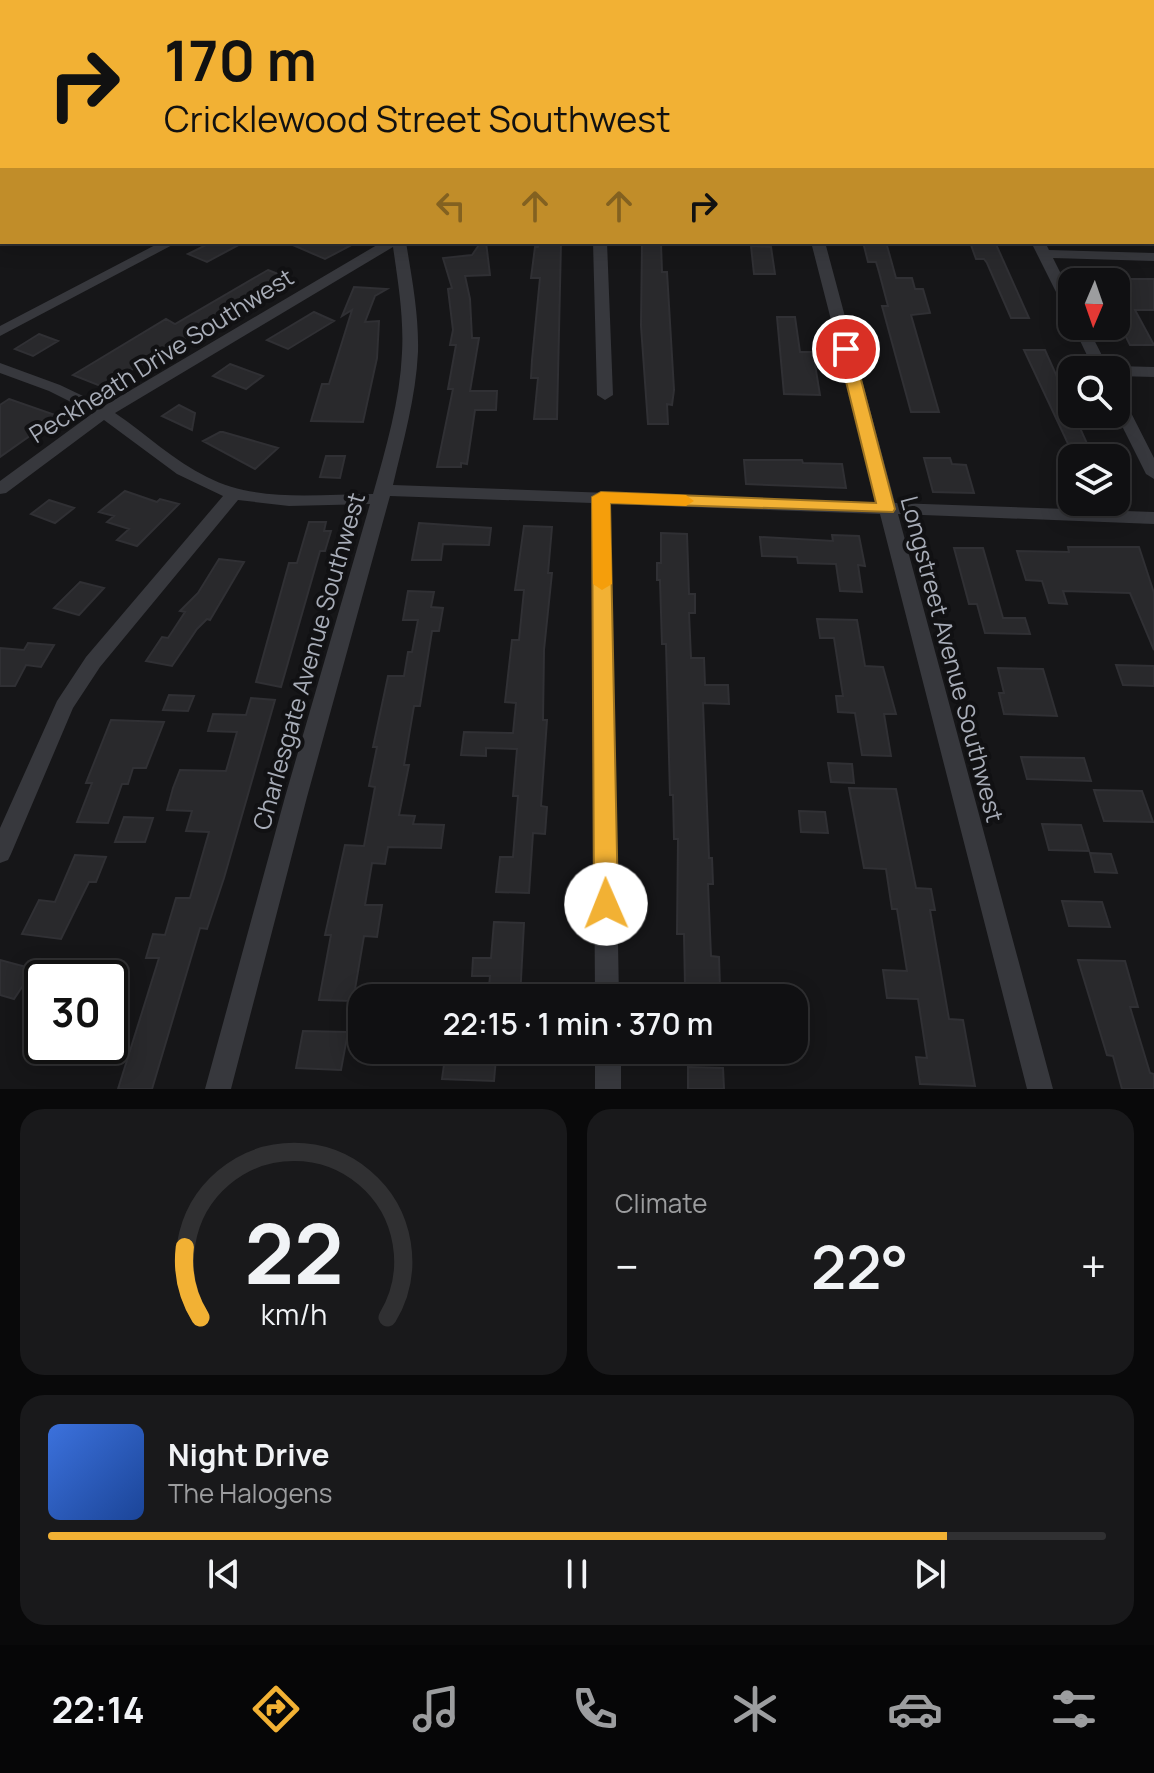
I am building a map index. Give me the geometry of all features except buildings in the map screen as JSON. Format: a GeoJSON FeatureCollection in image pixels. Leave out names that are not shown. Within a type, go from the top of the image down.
{"type":"FeatureCollection","features":[{"type":"Feature","properties":{"kind":"street"},"geometry":{"type":"LineString","coordinates":[[0,332],[167,244]]}},
{"type":"Feature","properties":{"kind":"street","name":"Peckheath Drive Southwest"},"geometry":{"type":"LineString","coordinates":[[0,489],[104,413],[389,244]]}},
{"type":"Feature","properties":{"kind":"street","name":"Charlesgate Avenue Southwest"},"geometry":{"type":"LineString","coordinates":[[218,1089],[382,494],[405,396],[410,353],[409,306],[399,244]]}},
{"type":"Feature","properties":{"kind":"street"},"geometry":{"type":"LineString","coordinates":[[600,244],[605,395]]}},
{"type":"Feature","properties":{"kind":"street","name":"Longstreet Avenue Southwest"},"geometry":{"type":"LineString","coordinates":[[819,244],[1040,1089]]}},
{"type":"Feature","properties":{"kind":"street"},"geometry":{"type":"LineString","coordinates":[[1041,248],[1154,257]]}},
{"type":"Feature","properties":{"kind":"street"},"geometry":{"type":"LineString","coordinates":[[1041,248],[1058,282]]}},
{"type":"Feature","properties":{"kind":"street"},"geometry":{"type":"LineString","coordinates":[[0,368],[57,389],[104,413],[196,479],[234,494],[273,499],[382,494],[601,497],[1154,518]]}},
{"type":"Feature","properties":{"kind":"street"},"geometry":{"type":"LineString","coordinates":[[1130,371],[1154,372]]}},
{"type":"Feature","properties":{"kind":"street"},"geometry":{"type":"LineString","coordinates":[[1130,427],[1154,474]]}},
{"type":"Feature","properties":{"kind":"street"},"geometry":{"type":"LineString","coordinates":[[0,854],[64,706],[93,662],[234,494]]}},
{"type":"Feature","properties":{"kind":"street"},"geometry":{"type":"LineString","coordinates":[[601,497],[607,984]]}},
{"type":"Feature","properties":{"kind":"street"},"geometry":{"type":"LineString","coordinates":[[608,1064],[608,1089]]}},
{"type":"Feature","properties":{"kind":"slow traffic"},"geometry":{"type":"LineString","coordinates":[[602,584],[601,497],[686,501]]}},
{"type":"Feature","properties":{"kind":"route"},"geometry":{"type":"LineString","coordinates":[[606,904],[601,497],[887,509],[846,349]]}}]}
